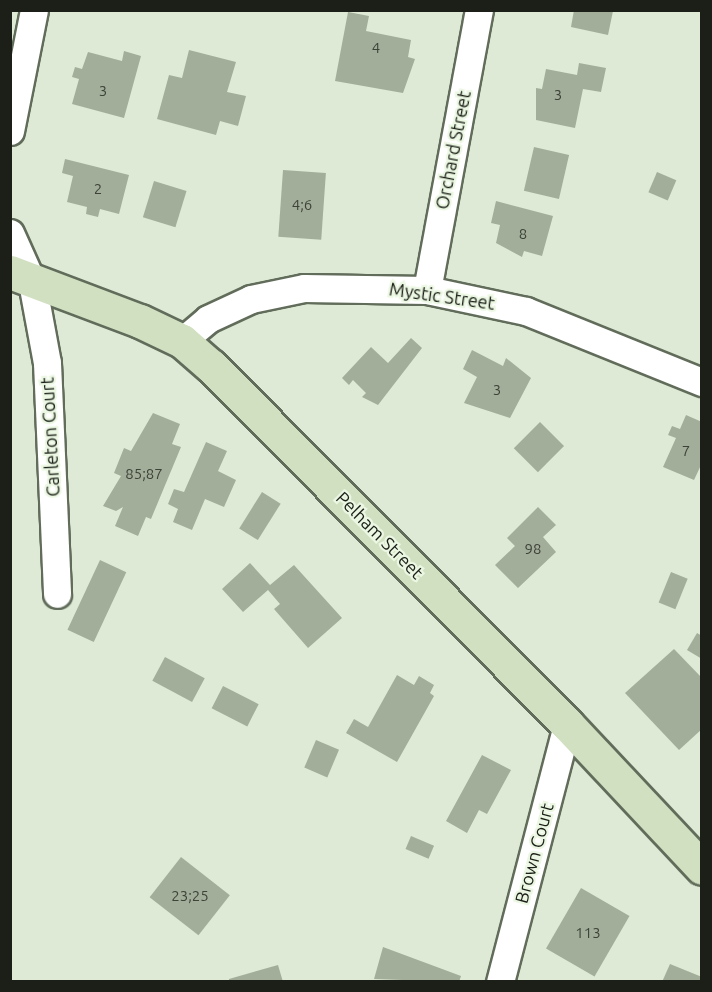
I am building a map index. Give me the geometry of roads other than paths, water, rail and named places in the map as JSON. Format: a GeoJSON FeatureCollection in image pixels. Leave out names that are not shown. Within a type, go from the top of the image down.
{"type":"FeatureCollection","features":[{"type":"Feature","properties":{"kind":"main road","name":"Pelham Street"},"geometry":{"type":"LineString","coordinates":[[21,277],[182,341],[567,724],[702,868]]}},
{"type":"Feature","properties":{"kind":"street"},"geometry":{"type":"LineString","coordinates":[[10,131],[34,10]]}},
{"type":"Feature","properties":{"kind":"street","name":"Orchard Street"},"geometry":{"type":"LineString","coordinates":[[427,290],[479,10]]}},
{"type":"Feature","properties":{"kind":"street","name":"Carleton Court"},"geometry":{"type":"LineString","coordinates":[[10,233],[46,363],[57,594]]}},
{"type":"Feature","properties":{"kind":"street","name":"Mystic Street"},"geometry":{"type":"LineString","coordinates":[[182,341],[208,319],[262,297],[315,288],[427,290],[526,311],[702,382]]}},
{"type":"Feature","properties":{"kind":"street","name":"Brown Court"},"geometry":{"type":"LineString","coordinates":[[500,981],[567,724]]}}]}
